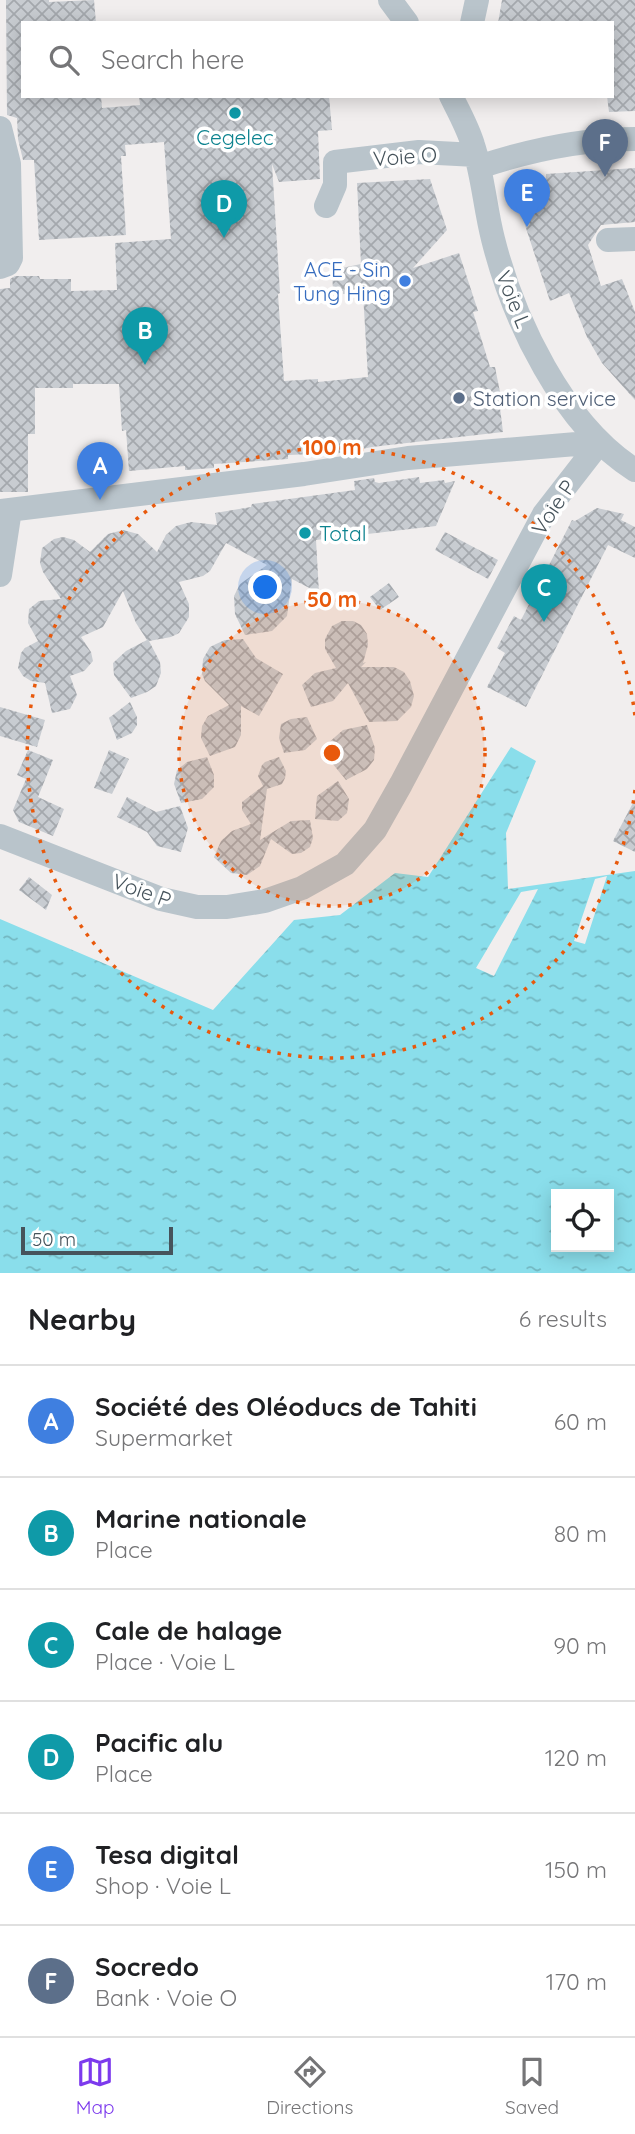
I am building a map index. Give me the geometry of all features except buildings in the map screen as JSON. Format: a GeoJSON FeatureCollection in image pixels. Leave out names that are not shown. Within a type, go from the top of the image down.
{"type":"FeatureCollection","features":[{"type":"Feature","properties":{"kind":"street"},"geometry":{"type":"LineString","coordinates":[[390,0],[406,21]]}},
{"type":"Feature","properties":{"kind":"street"},"geometry":{"type":"LineString","coordinates":[[472,21],[477,0]]}},
{"type":"Feature","properties":{"kind":"street","name":"Voie L"},"geometry":{"type":"LineString","coordinates":[[452,98],[477,161],[493,242],[516,309],[537,353],[566,400],[600,442],[635,470]]}},
{"type":"Feature","properties":{"kind":"street"},"geometry":{"type":"LineString","coordinates":[[0,268],[8,264],[11,258],[9,164],[1,135]]}},
{"type":"Feature","properties":{"kind":"street","name":"Voie O"},"geometry":{"type":"LineString","coordinates":[[326,206],[335,185],[335,162],[419,152],[477,161],[562,144],[635,139]]}},
{"type":"Feature","properties":{"kind":"street"},"geometry":{"type":"LineString","coordinates":[[608,240],[635,239]]}},
{"type":"Feature","properties":{"kind":"street","name":"Voie P"},"geometry":{"type":"LineString","coordinates":[[0,575],[5,510],[277,478],[408,458],[600,442]]}},
{"type":"Feature","properties":{"kind":"street","name":"Voie P"},"geometry":{"type":"LineString","coordinates":[[0,836],[161,899],[197,907],[236,906],[265,901],[302,888],[345,864],[375,830],[407,774],[544,514],[600,442]]}},
{"type":"Feature","properties":{"kind":"water"},"geometry":{"type":"Polygon","coordinates":[[[511,747],[536,761],[506,833],[508,889],[635,871],[635,1273],[0,1273],[0,919],[213,1010],[294,920],[340,915],[395,873],[428,877],[511,747]]]}},
{"type":"Feature","properties":{"kind":"pier"},"geometry":{"type":"Polygon","coordinates":[[[607,876],[585,944],[574,941],[595,879],[607,876]]]}},
{"type":"Feature","properties":{"kind":"pier"},"geometry":{"type":"Polygon","coordinates":[[[538,889],[494,976],[476,968],[521,892],[538,889]]]}},
{"type":"Feature","properties":{"kind":"place","name":"Cegelec"},"geometry":{"type":"Point","coordinates":[235,113]}},
{"type":"Feature","properties":{"kind":"place","name":"Socredo"},"geometry":{"type":"Point","coordinates":[605,177]}},
{"type":"Feature","properties":{"kind":"place","name":"Tesa digital"},"geometry":{"type":"Point","coordinates":[527,227]}},
{"type":"Feature","properties":{"kind":"place","name":"Pacific alu"},"geometry":{"type":"Point","coordinates":[224,238]}},
{"type":"Feature","properties":{"kind":"place","name":"ACE - Sin Tung Hing"},"geometry":{"type":"Point","coordinates":[405,281]}},
{"type":"Feature","properties":{"kind":"place","name":"Marine nationale"},"geometry":{"type":"Point","coordinates":[145,365]}},
{"type":"Feature","properties":{"kind":"place","name":"Station service"},"geometry":{"type":"Point","coordinates":[459,398]}},
{"type":"Feature","properties":{"kind":"place","name":"Société des Oléoducs de Tahiti"},"geometry":{"type":"Point","coordinates":[100,500]}},
{"type":"Feature","properties":{"kind":"place","name":"Total"},"geometry":{"type":"Point","coordinates":[305,533]}},
{"type":"Feature","properties":{"kind":"place","name":"Cale de halage"},"geometry":{"type":"Point","coordinates":[544,622]}}]}
